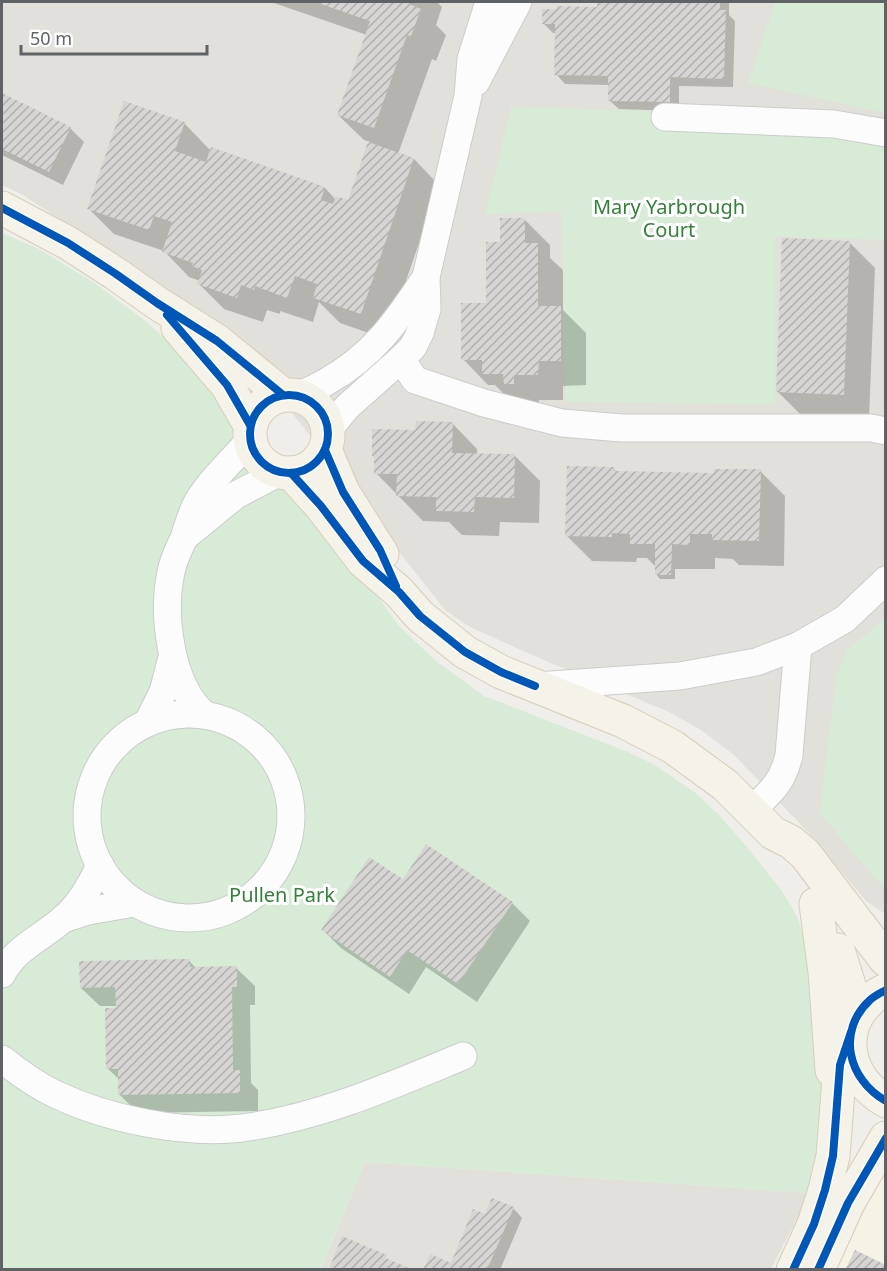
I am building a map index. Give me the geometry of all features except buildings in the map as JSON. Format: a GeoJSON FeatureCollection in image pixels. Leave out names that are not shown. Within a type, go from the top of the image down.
{"type":"FeatureCollection","features":[{"type":"Feature","properties":{"kind":"main road"},"geometry":{"type":"LineString","coordinates":[[2,208],[68,243],[217,341],[289,394],[308,399],[318,406],[326,417],[327,440],[343,492],[380,550],[399,592]]}},
{"type":"Feature","properties":{"kind":"main road"},"geometry":{"type":"LineString","coordinates":[[157,303],[238,401],[254,451],[260,461],[269,468],[285,473],[301,471],[311,467],[319,460],[327,440]]}},
{"type":"Feature","properties":{"kind":"main road"},"geometry":{"type":"LineString","coordinates":[[250,433],[255,414],[262,405],[271,398],[289,394]]}},
{"type":"Feature","properties":{"kind":"main road"},"geometry":{"type":"LineString","coordinates":[[285,473],[321,506],[363,561],[399,592],[420,616],[465,652],[501,672],[623,721],[673,747],[725,785],[763,822],[805,854],[882,951]]}},
{"type":"Feature","properties":{"kind":"main road"},"geometry":{"type":"LineString","coordinates":[[763,822],[779,851],[816,904],[836,944],[855,1023],[849,1052],[855,1072],[867,1089],[885,1101]]}},
{"type":"Feature","properties":{"kind":"main road"},"geometry":{"type":"LineString","coordinates":[[816,904],[825,972],[835,1124]]}},
{"type":"Feature","properties":{"kind":"main road"},"geometry":{"type":"LineString","coordinates":[[793,1269],[814,1224],[833,1156],[840,1065],[855,1023],[870,999],[885,990]]}},
{"type":"Feature","properties":{"kind":"main road"},"geometry":{"type":"LineString","coordinates":[[818,1269],[848,1203],[885,1138]]}},
{"type":"Feature","properties":{"kind":"street"},"geometry":{"type":"LineString","coordinates":[[327,440],[347,407],[413,347],[420,333],[427,309],[426,277],[468,96],[471,59],[489,2]]}},
{"type":"Feature","properties":{"kind":"street"},"geometry":{"type":"LineString","coordinates":[[468,96],[518,2]]}},
{"type":"Feature","properties":{"kind":"street"},"geometry":{"type":"LineString","coordinates":[[665,117],[834,124],[885,133]]}},
{"type":"Feature","properties":{"kind":"street"},"geometry":{"type":"LineString","coordinates":[[289,394],[305,393],[344,372],[384,337],[426,277]]}},
{"type":"Feature","properties":{"kind":"street"},"geometry":{"type":"LineString","coordinates":[[401,359],[416,380],[484,403],[562,423],[621,428],[871,428],[885,431]]}},
{"type":"Feature","properties":{"kind":"street"},"geometry":{"type":"LineString","coordinates":[[204,714],[190,698],[172,657],[169,588],[173,565],[189,520],[204,492],[250,433]]}},
{"type":"Feature","properties":{"kind":"street"},"geometry":{"type":"LineString","coordinates":[[183,538],[236,495],[285,473]]}},
{"type":"Feature","properties":{"kind":"street"},"geometry":{"type":"LineString","coordinates":[[535,686],[680,676],[756,662],[798,646],[844,619],[885,580]]}},
{"type":"Feature","properties":{"kind":"street"},"geometry":{"type":"LineString","coordinates":[[763,822],[789,755],[798,646]]}},
{"type":"Feature","properties":{"kind":"street"},"geometry":{"type":"LineString","coordinates":[[148,722],[163,692],[172,657]]}},
{"type":"Feature","properties":{"kind":"street"},"geometry":{"type":"LineString","coordinates":[[176,714],[204,714],[226,720],[246,731],[264,746],[278,764],[286,782],[291,821],[285,851],[271,878],[249,899],[224,912],[195,918],[166,916],[135,903],[117,888],[100,866],[90,839],[87,811],[93,783],[105,758],[124,737],[148,722],[176,714]]}},
{"type":"Feature","properties":{"kind":"street"},"geometry":{"type":"LineString","coordinates":[[2,974],[16,954],[63,919],[83,897],[100,866]]}},
{"type":"Feature","properties":{"kind":"street"},"geometry":{"type":"LineString","coordinates":[[63,919],[88,911],[135,903]]}},
{"type":"Feature","properties":{"kind":"street"},"geometry":{"type":"LineString","coordinates":[[2,1059],[53,1093],[85,1107],[143,1122],[197,1129],[241,1128],[308,1113],[376,1092],[463,1056]]}},
{"type":"Feature","properties":{"kind":"shaded area"},"geometry":{"type":"Polygon","coordinates":[[[2,2],[885,2],[885,914],[866,901],[806,830],[734,755],[701,730],[669,712],[470,627],[445,610],[377,524],[357,494],[230,336],[212,320],[23,195],[2,185],[2,2]]]}},
{"type":"Feature","properties":{"kind":"shaded area"},"geometry":{"type":"Polygon","coordinates":[[[365,1162],[810,1193],[771,1269],[320,1270],[365,1162]]]}},
{"type":"Feature","properties":{"kind":"shaded area"},"geometry":{"type":"Polygon","coordinates":[[[885,1174],[885,1269],[836,1270],[883,1176],[885,1174]]]}},
{"type":"Feature","properties":{"kind":"green space"},"geometry":{"type":"Polygon","coordinates":[[[775,2],[885,2],[885,113],[748,83],[775,2]]]}},
{"type":"Feature","properties":{"kind":"green space","name":"Mary Yarbrough Court"},"geometry":{"type":"Polygon","coordinates":[[[511,107],[791,115],[885,136],[885,240],[775,236],[775,404],[566,402],[561,211],[485,214],[511,107]]]}},
{"type":"Feature","properties":{"kind":"green space","name":"Pullen Park"},"geometry":{"type":"Polygon","coordinates":[[[2,233],[39,249],[93,282],[144,320],[197,366],[238,424],[322,517],[398,625],[436,661],[484,696],[628,752],[655,765],[697,794],[752,853],[782,891],[796,915],[814,960],[825,1108],[810,1193],[365,1162],[320,1269],[2,1270],[2,233]]]}},
{"type":"Feature","properties":{"kind":"green space"},"geometry":{"type":"Polygon","coordinates":[[[885,619],[885,890],[820,813],[836,677],[847,650],[885,619]]]}},
{"type":"Feature","properties":{"kind":"cycle path"},"geometry":{"type":"LineString","coordinates":[[2,208],[68,243],[217,341],[282,394]]}},
{"type":"Feature","properties":{"kind":"cycle path"},"geometry":{"type":"LineString","coordinates":[[167,315],[227,385],[250,425]]}},
{"type":"Feature","properties":{"kind":"cycle path"},"geometry":{"type":"LineString","coordinates":[[281,395],[297,395],[311,401],[322,412],[328,426],[328,434],[328,442],[322,456],[311,467],[297,473],[281,473],[267,467],[256,456],[250,442],[250,426],[256,412],[267,401],[281,395]]}},
{"type":"Feature","properties":{"kind":"cycle path"},"geometry":{"type":"LineString","coordinates":[[325,450],[343,492],[380,550],[396,586]]}},
{"type":"Feature","properties":{"kind":"cycle path"},"geometry":{"type":"LineString","coordinates":[[291,473],[321,506],[363,561],[399,592],[420,616],[465,652],[501,672],[535,686]]}},
{"type":"Feature","properties":{"kind":"cycle path"},"geometry":{"type":"LineString","coordinates":[[886,990],[872,999],[859,1012],[850,1040],[855,1068],[873,1092],[886,1101]]}},
{"type":"Feature","properties":{"kind":"cycle path"},"geometry":{"type":"LineString","coordinates":[[793,1270],[814,1224],[825,1190],[833,1156],[840,1065],[851,1032]]}},
{"type":"Feature","properties":{"kind":"cycle path"},"geometry":{"type":"LineString","coordinates":[[818,1270],[848,1203],[886,1138]]}}]}
